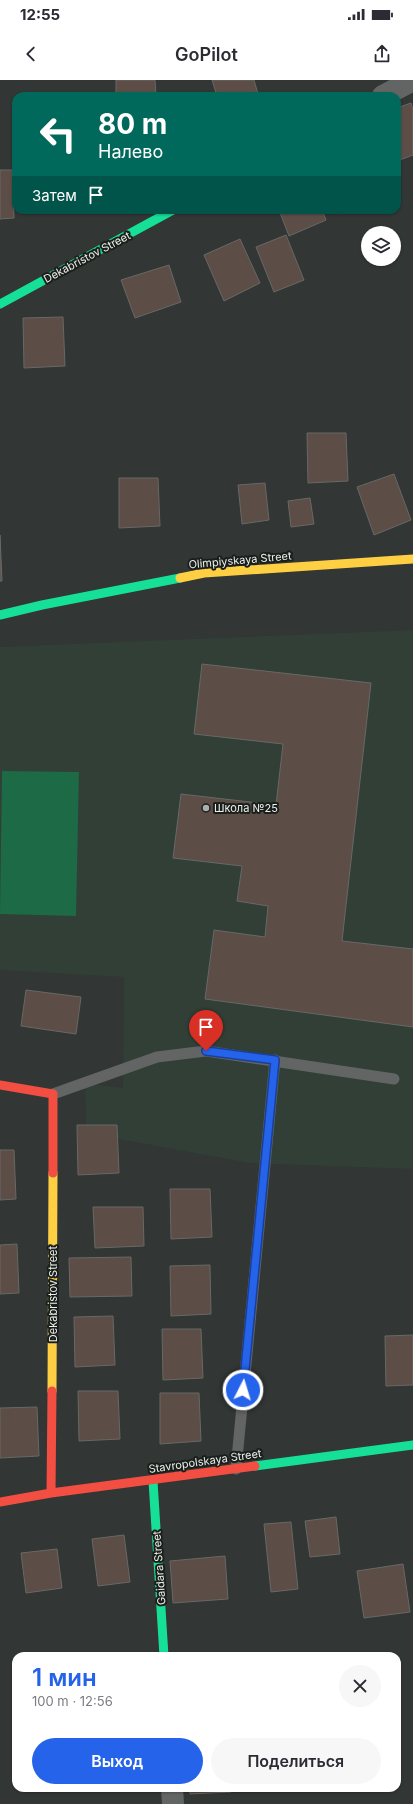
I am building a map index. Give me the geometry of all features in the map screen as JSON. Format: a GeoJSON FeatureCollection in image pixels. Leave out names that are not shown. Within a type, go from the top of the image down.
{"type":"FeatureCollection","features":[{"type":"Feature","properties":{"kind":"street"},"geometry":{"type":"LineString","coordinates":[[390,92],[413,80]]}},
{"type":"Feature","properties":{"kind":"street","name":"Dekabristov Street"},"geometry":{"type":"LineString","coordinates":[[0,304],[166,214]]}},
{"type":"Feature","properties":{"kind":"street","name":"Olimpiyskaya Street"},"geometry":{"type":"LineString","coordinates":[[0,615],[42,605],[204,573],[413,559]]}},
{"type":"Feature","properties":{"kind":"street"},"geometry":{"type":"LineString","coordinates":[[0,1086],[54,1094]]}},
{"type":"Feature","properties":{"kind":"street","name":"Dekabristov Street"},"geometry":{"type":"LineString","coordinates":[[51,1494],[54,1094]]}},
{"type":"Feature","properties":{"kind":"street","name":"Stavropolskaya Street"},"geometry":{"type":"LineString","coordinates":[[0,1502],[413,1445]]}},
{"type":"Feature","properties":{"kind":"street","name":"Gaidara Street"},"geometry":{"type":"LineString","coordinates":[[153,1481],[164,1652]]}},
{"type":"Feature","properties":{"kind":"street"},"geometry":{"type":"LineString","coordinates":[[172,1792],[173,1804]]}},
{"type":"Feature","properties":{"kind":"lane"},"geometry":{"type":"LineString","coordinates":[[54,1094],[157,1057],[206,1051],[275,1060],[394,1079]]}},
{"type":"Feature","properties":{"kind":"lane"},"geometry":{"type":"LineString","coordinates":[[236,1469],[275,1060]]}},
{"type":"Feature","properties":{"kind":"shaded area","name":"Школа №25"},"geometry":{"type":"Polygon","coordinates":[[[413,630],[413,1169],[250,1163],[86,1133],[85,1083],[123,1088],[124,977],[0,970],[0,647],[413,630]]]}},
{"type":"Feature","properties":{"kind":"green space"},"geometry":{"type":"Polygon","coordinates":[[[2,771],[79,772],[76,916],[0,914],[2,771]]]}},
{"type":"Feature","properties":{"kind":"building"},"geometry":{"type":"Polygon","coordinates":[[[116,80],[155,80],[156,92],[116,92],[116,80]]]}},
{"type":"Feature","properties":{"kind":"building"},"geometry":{"type":"Polygon","coordinates":[[[212,80],[254,80],[257,92],[216,92],[212,80]]]}},
{"type":"Feature","properties":{"kind":"building"},"geometry":{"type":"Polygon","coordinates":[[[411,103],[413,110],[413,155],[401,160],[401,107],[411,103]]]}},
{"type":"Feature","properties":{"kind":"building"},"geometry":{"type":"Polygon","coordinates":[[[0,170],[12,170],[12,214],[14,214],[14,218],[0,219],[0,170]]]}},
{"type":"Feature","properties":{"kind":"building"},"geometry":{"type":"Polygon","coordinates":[[[281,214],[324,214],[326,220],[289,236],[281,214]]]}},
{"type":"Feature","properties":{"kind":"building"},"geometry":{"type":"Polygon","coordinates":[[[286,235],[304,280],[274,292],[256,247],[286,235]]]}},
{"type":"Feature","properties":{"kind":"building"},"geometry":{"type":"Polygon","coordinates":[[[240,239],[260,283],[224,301],[204,255],[240,239]]]}},
{"type":"Feature","properties":{"kind":"building"},"geometry":{"type":"Polygon","coordinates":[[[169,265],[181,302],[135,318],[121,280],[169,265]]]}},
{"type":"Feature","properties":{"kind":"building"},"geometry":{"type":"Polygon","coordinates":[[[63,317],[65,366],[24,368],[23,318],[63,317]]]}},
{"type":"Feature","properties":{"kind":"building"},"geometry":{"type":"Polygon","coordinates":[[[307,433],[346,433],[348,481],[308,483],[307,433]]]}},
{"type":"Feature","properties":{"kind":"building"},"geometry":{"type":"Polygon","coordinates":[[[394,474],[411,520],[374,535],[357,487],[394,474]]]}},
{"type":"Feature","properties":{"kind":"building"},"geometry":{"type":"Polygon","coordinates":[[[119,478],[158,478],[160,526],[119,528],[119,478]]]}},
{"type":"Feature","properties":{"kind":"building"},"geometry":{"type":"Polygon","coordinates":[[[265,483],[269,520],[242,524],[238,485],[265,483]]]}},
{"type":"Feature","properties":{"kind":"building"},"geometry":{"type":"Polygon","coordinates":[[[310,498],[314,524],[291,527],[288,501],[310,498]]]}},
{"type":"Feature","properties":{"kind":"building"},"geometry":{"type":"Polygon","coordinates":[[[0,535],[2,581],[0,581],[0,535]]]}},
{"type":"Feature","properties":{"kind":"building"},"geometry":{"type":"Polygon","coordinates":[[[202,664],[371,683],[342,941],[413,949],[413,1027],[205,999],[214,930],[265,937],[268,906],[237,901],[242,866],[173,858],[181,794],[276,805],[283,744],[194,734],[202,664]]]}},
{"type":"Feature","properties":{"kind":"building"},"geometry":{"type":"Polygon","coordinates":[[[26,990],[81,997],[76,1034],[21,1026],[26,990]]]}},
{"type":"Feature","properties":{"kind":"building"},"geometry":{"type":"Polygon","coordinates":[[[77,1125],[117,1125],[119,1173],[78,1175],[77,1125]]]}},
{"type":"Feature","properties":{"kind":"building"},"geometry":{"type":"Polygon","coordinates":[[[0,1150],[14,1150],[16,1199],[0,1200],[0,1150]]]}},
{"type":"Feature","properties":{"kind":"building"},"geometry":{"type":"Polygon","coordinates":[[[170,1189],[210,1189],[212,1237],[171,1239],[170,1189]]]}},
{"type":"Feature","properties":{"kind":"building"},"geometry":{"type":"Polygon","coordinates":[[[93,1207],[143,1207],[144,1246],[95,1248],[93,1207]]]}},
{"type":"Feature","properties":{"kind":"building"},"geometry":{"type":"Polygon","coordinates":[[[17,1244],[19,1293],[0,1294],[0,1245],[17,1244]]]}},
{"type":"Feature","properties":{"kind":"building"},"geometry":{"type":"Polygon","coordinates":[[[131,1257],[132,1296],[70,1297],[69,1258],[131,1257]]]}},
{"type":"Feature","properties":{"kind":"building"},"geometry":{"type":"Polygon","coordinates":[[[210,1265],[211,1314],[171,1316],[170,1266],[210,1265]]]}},
{"type":"Feature","properties":{"kind":"building"},"geometry":{"type":"Polygon","coordinates":[[[113,1316],[115,1365],[75,1367],[74,1317],[113,1316]]]}},
{"type":"Feature","properties":{"kind":"building"},"geometry":{"type":"Polygon","coordinates":[[[162,1329],[201,1329],[203,1378],[163,1380],[162,1329]]]}},
{"type":"Feature","properties":{"kind":"building"},"geometry":{"type":"Polygon","coordinates":[[[413,1335],[413,1385],[386,1386],[385,1336],[413,1335]]]}},
{"type":"Feature","properties":{"kind":"building"},"geometry":{"type":"Polygon","coordinates":[[[78,1391],[118,1391],[120,1439],[79,1441],[78,1391]]]}},
{"type":"Feature","properties":{"kind":"building"},"geometry":{"type":"Polygon","coordinates":[[[160,1393],[199,1393],[201,1441],[160,1444],[160,1393]]]}},
{"type":"Feature","properties":{"kind":"building"},"geometry":{"type":"Polygon","coordinates":[[[37,1407],[39,1456],[0,1458],[0,1408],[37,1407]]]}},
{"type":"Feature","properties":{"kind":"building"},"geometry":{"type":"Polygon","coordinates":[[[336,1517],[340,1554],[310,1557],[305,1521],[336,1517]]]}},
{"type":"Feature","properties":{"kind":"building"},"geometry":{"type":"Polygon","coordinates":[[[291,1522],[298,1589],[271,1592],[264,1524],[291,1522]]]}},
{"type":"Feature","properties":{"kind":"building"},"geometry":{"type":"Polygon","coordinates":[[[124,1535],[130,1582],[98,1586],[92,1539],[124,1535]]]}},
{"type":"Feature","properties":{"kind":"building"},"geometry":{"type":"Polygon","coordinates":[[[57,1549],[62,1588],[26,1593],[21,1553],[57,1549]]]}},
{"type":"Feature","properties":{"kind":"building"},"geometry":{"type":"Polygon","coordinates":[[[225,1556],[228,1599],[173,1603],[170,1561],[225,1556]]]}},
{"type":"Feature","properties":{"kind":"building"},"geometry":{"type":"Polygon","coordinates":[[[403,1564],[410,1612],[364,1618],[357,1571],[403,1564]]]}},
{"type":"Feature","properties":{"kind":"building"},"geometry":{"type":"Polygon","coordinates":[[[190,1792],[231,1792],[190,1794],[190,1792]]]}},
{"type":"Feature","properties":{"kind":"traffic: fast"},"geometry":{"type":"LineString","coordinates":[[0,304],[166,214]]}},
{"type":"Feature","properties":{"kind":"traffic: fast"},"geometry":{"type":"LineString","coordinates":[[0,615],[42,605],[180,578]]}},
{"type":"Feature","properties":{"kind":"traffic: fast"},"geometry":{"type":"LineString","coordinates":[[255,1466],[413,1445]]}},
{"type":"Feature","properties":{"kind":"traffic: fast"},"geometry":{"type":"LineString","coordinates":[[153,1481],[164,1652]]}},
{"type":"Feature","properties":{"kind":"traffic: slow"},"geometry":{"type":"LineString","coordinates":[[180,578],[204,573],[413,559]]}},
{"type":"Feature","properties":{"kind":"traffic: slow"},"geometry":{"type":"LineString","coordinates":[[52,1391],[53,1173]]}},
{"type":"Feature","properties":{"kind":"traffic: jam"},"geometry":{"type":"LineString","coordinates":[[0,1085],[53,1094],[53,1173]]}},
{"type":"Feature","properties":{"kind":"traffic: jam"},"geometry":{"type":"LineString","coordinates":[[51,1493],[52,1391]]}},
{"type":"Feature","properties":{"kind":"traffic: jam"},"geometry":{"type":"LineString","coordinates":[[0,1502],[51,1493],[255,1466]]}},
{"type":"Feature","properties":{"kind":"place","name":"Школа №25"},"geometry":{"type":"Point","coordinates":[206,808]}},
{"type":"Feature","properties":{"kind":"route"},"geometry":{"type":"LineString","coordinates":[[206,1051],[275,1060],[243,1390]]}}]}
